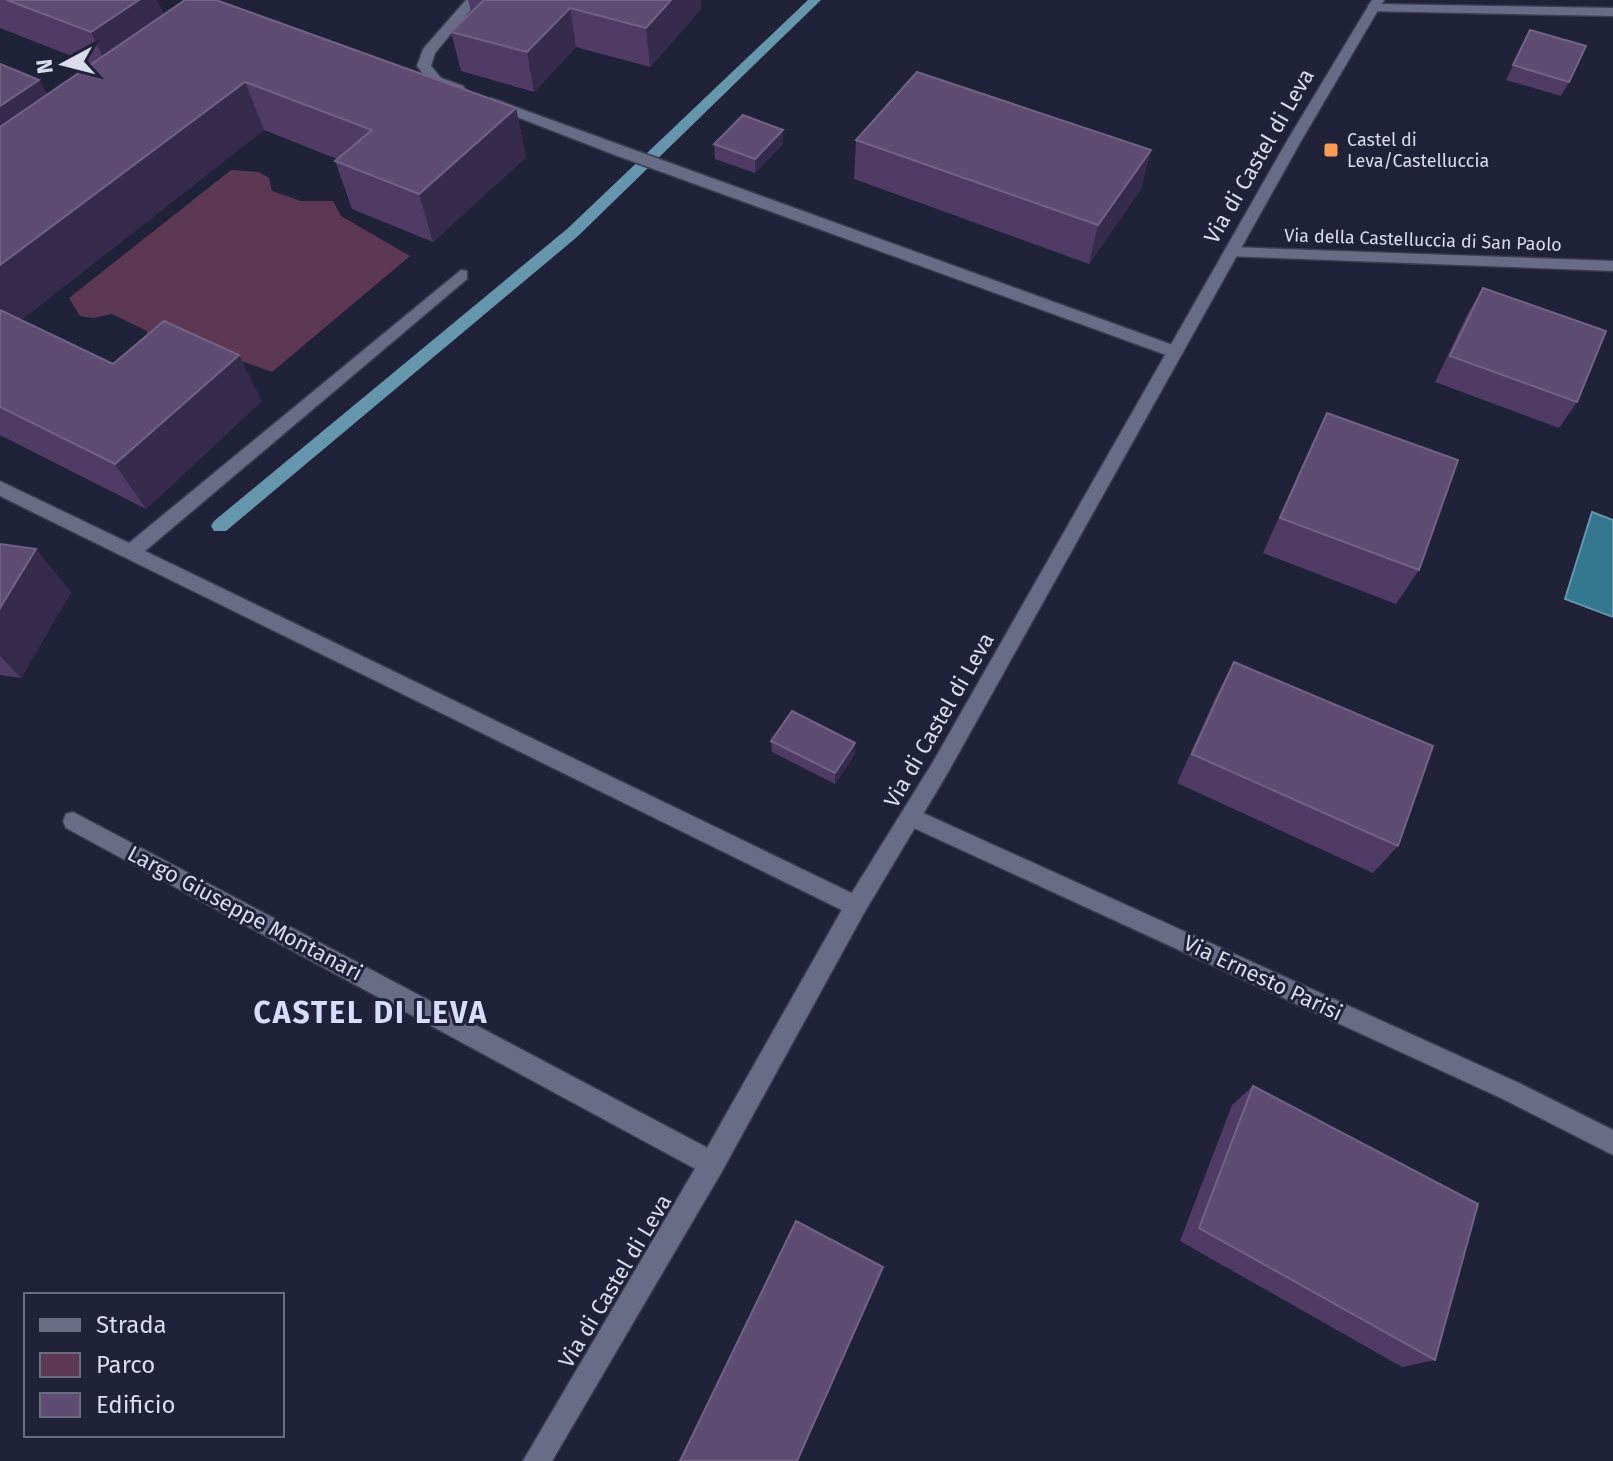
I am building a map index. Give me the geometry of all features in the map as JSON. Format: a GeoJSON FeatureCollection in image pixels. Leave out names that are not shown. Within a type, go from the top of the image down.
{"type":"FeatureCollection","features":[{"type":"Feature","properties":{"kind":"street"},"geometry":{"type":"LineString","coordinates":[[473,0],[428,52],[424,66],[436,81],[666,169],[1175,352]]}},
{"type":"Feature","properties":{"kind":"street"},"geometry":{"type":"LineString","coordinates":[[1376,4],[1613,12]]}},
{"type":"Feature","properties":{"kind":"street","name":"Via di Castel di Leva"},"geometry":{"type":"LineString","coordinates":[[537,1461],[712,1164],[856,906],[912,817],[1376,4]]}},
{"type":"Feature","properties":{"kind":"street","name":"Via della Castelluccia di San Paolo"},"geometry":{"type":"LineString","coordinates":[[1232,252],[1613,266]]}},
{"type":"Feature","properties":{"kind":"street"},"geometry":{"type":"LineString","coordinates":[[131,552],[461,275]]}},
{"type":"Feature","properties":{"kind":"street"},"geometry":{"type":"LineString","coordinates":[[0,488],[856,906]]}},
{"type":"Feature","properties":{"kind":"street","name":"Via Ernesto Parisi"},"geometry":{"type":"LineString","coordinates":[[912,817],[1511,1091],[1613,1143]]}},
{"type":"Feature","properties":{"kind":"street","name":"Largo Giuseppe Montanari"},"geometry":{"type":"LineString","coordinates":[[73,821],[712,1164]]}},
{"type":"Feature","properties":{"kind":"green space"},"geometry":{"type":"Polygon","coordinates":[[[231,170],[259,172],[269,178],[272,191],[301,201],[333,201],[341,216],[410,256],[272,372],[228,356],[148,348],[147,331],[112,314],[93,318],[80,316],[69,298],[231,170]]]}},
{"type":"Feature","properties":{"kind":"water"},"geometry":{"type":"Polygon","coordinates":[[[1592,512],[1613,520],[1613,617],[1565,599],[1592,512]]]}},
{"type":"Feature","properties":{"kind":"building"},"geometry":{"type":"Polygon","coordinates":[[[7,0],[139,0],[91,32],[7,0]]]}},
{"type":"Feature","properties":{"kind":"building"},"geometry":{"type":"Polygon","coordinates":[[[185,0],[216,0],[516,108],[419,194],[335,161],[372,130],[245,82],[0,265],[0,127],[185,0]]]}},
{"type":"Feature","properties":{"kind":"building"},"geometry":{"type":"Polygon","coordinates":[[[484,0],[671,0],[646,28],[570,8],[527,52],[451,32],[484,0]]]}},
{"type":"Feature","properties":{"kind":"building"},"geometry":{"type":"Polygon","coordinates":[[[1530,30],[1586,46],[1569,82],[1513,65],[1530,30]]]}},
{"type":"Feature","properties":{"kind":"building"},"geometry":{"type":"Polygon","coordinates":[[[0,64],[39,80],[0,106],[0,64]]]}},
{"type":"Feature","properties":{"kind":"building"},"geometry":{"type":"Polygon","coordinates":[[[917,72],[1151,150],[1098,225],[856,140],[917,72]]]}},
{"type":"Feature","properties":{"kind":"building"},"geometry":{"type":"Polygon","coordinates":[[[743,115],[783,130],[755,159],[714,144],[743,115]]]}},
{"type":"Feature","properties":{"kind":"building"},"geometry":{"type":"Polygon","coordinates":[[[1483,288],[1606,331],[1577,402],[1450,356],[1483,288]]]}},
{"type":"Feature","properties":{"kind":"building"},"geometry":{"type":"Polygon","coordinates":[[[0,310],[113,364],[164,321],[239,355],[115,464],[0,407],[0,310]]]}},
{"type":"Feature","properties":{"kind":"building"},"geometry":{"type":"Polygon","coordinates":[[[1327,413],[1458,460],[1419,570],[1280,518],[1327,413]]]}},
{"type":"Feature","properties":{"kind":"building"},"geometry":{"type":"Polygon","coordinates":[[[0,544],[36,549],[0,608],[0,544]]]}},
{"type":"Feature","properties":{"kind":"building"},"geometry":{"type":"Polygon","coordinates":[[[1234,662],[1433,746],[1398,846],[1192,754],[1234,662]]]}},
{"type":"Feature","properties":{"kind":"building"},"geometry":{"type":"Polygon","coordinates":[[[792,711],[855,743],[835,773],[771,741],[792,711]]]}},
{"type":"Feature","properties":{"kind":"building"},"geometry":{"type":"Polygon","coordinates":[[[1253,1086],[1478,1204],[1435,1360],[1199,1228],[1253,1086]]]}},
{"type":"Feature","properties":{"kind":"building"},"geometry":{"type":"Polygon","coordinates":[[[796,1221],[883,1267],[797,1461],[680,1461],[796,1221]]]}},
{"type":"Feature","properties":{"kind":"waterway"},"geometry":{"type":"LineString","coordinates":[[220,526],[572,233],[815,0]]}},
{"type":"Feature","properties":{"kind":"place","name":"Castel di Leva/Castelluccia"},"geometry":{"type":"Point","coordinates":[1331,150]}},
{"type":"Feature","properties":{"kind":"district","name":"CASTEL DI LEVA"},"geometry":{"type":"Point","coordinates":[371,1013]}}]}
